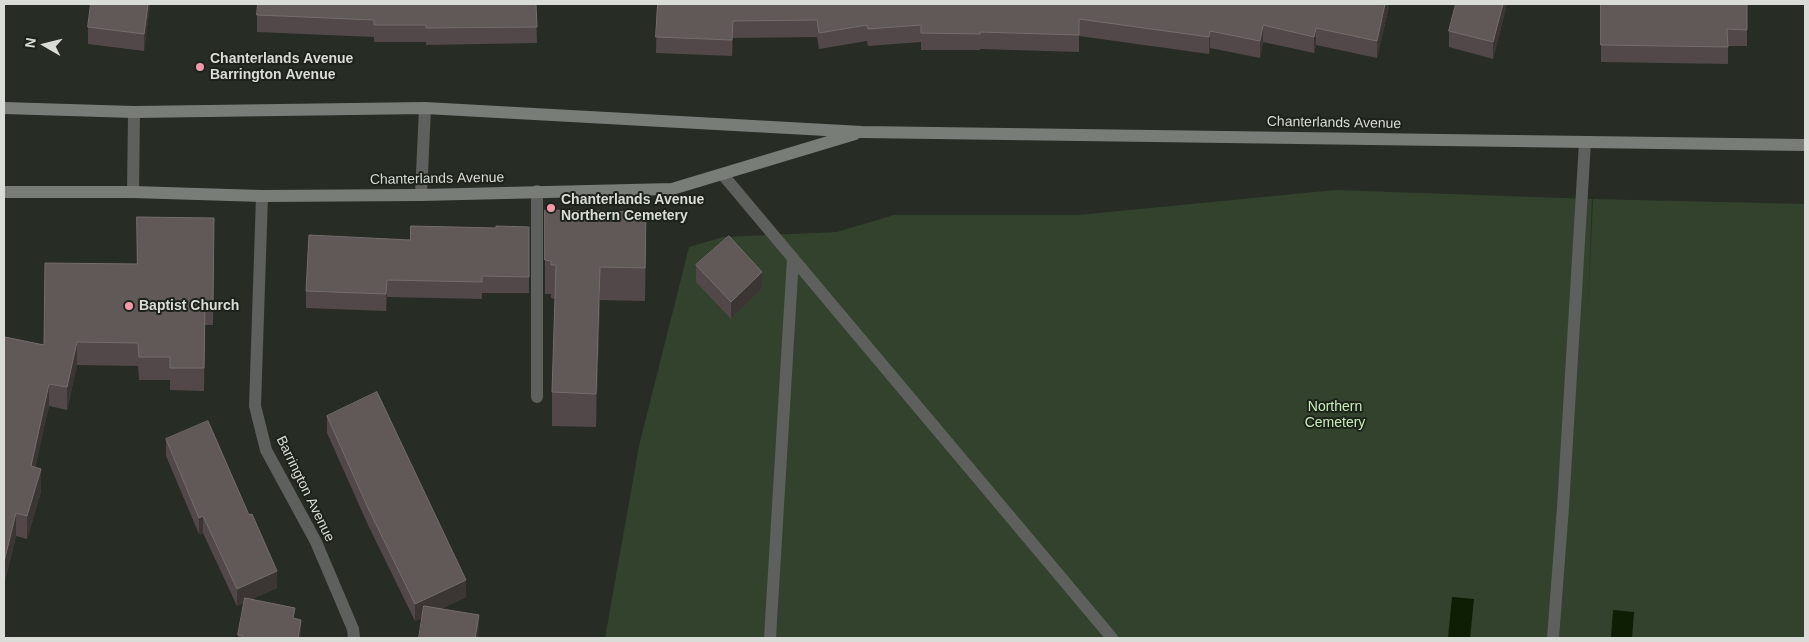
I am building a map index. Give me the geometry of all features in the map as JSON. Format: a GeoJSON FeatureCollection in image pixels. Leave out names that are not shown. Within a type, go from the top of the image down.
{"type":"FeatureCollection","features":[{"type":"Feature","properties":{"kind":"street","name":"Chanterlands Avenue"},"geometry":{"type":"LineString","coordinates":[[4,108],[134,112],[425,108],[862,132],[1805,145]]}},
{"type":"Feature","properties":{"kind":"street"},"geometry":{"type":"LineString","coordinates":[[422,195],[425,108]]}},
{"type":"Feature","properties":{"kind":"street"},"geometry":{"type":"LineString","coordinates":[[133,192],[134,112]]}},
{"type":"Feature","properties":{"kind":"street","name":"Chanterlands Avenue"},"geometry":{"type":"LineString","coordinates":[[4,192],[133,192],[262,196],[422,195],[672,189],[862,132]]}},
{"type":"Feature","properties":{"kind":"street"},"geometry":{"type":"LineString","coordinates":[[1553,638],[1585,142]]}},
{"type":"Feature","properties":{"kind":"street"},"geometry":{"type":"LineString","coordinates":[[723,175],[1112,638]]}},
{"type":"Feature","properties":{"kind":"street"},"geometry":{"type":"LineString","coordinates":[[537,192],[537,397]]}},
{"type":"Feature","properties":{"kind":"street","name":"Barrington Avenue"},"geometry":{"type":"LineString","coordinates":[[262,196],[255,406],[266,450],[316,542],[353,629],[354,638]]}},
{"type":"Feature","properties":{"kind":"street"},"geometry":{"type":"LineString","coordinates":[[770,638],[793,258]]}},
{"type":"Feature","properties":{"kind":"green space","name":"Northern Cemetery"},"geometry":{"type":"Polygon","coordinates":[[[1335,190],[1592,199],[1588,310],[1593,199],[1805,204],[1805,638],[605,638],[639,446],[689,247],[723,237],[837,232],[894,215],[1078,215],[1335,190]]]}},
{"type":"Feature","properties":{"kind":"shaded area"},"geometry":{"type":"Polygon","coordinates":[[[1452,597],[1474,599],[1470,638],[1448,638],[1452,597]]]}},
{"type":"Feature","properties":{"kind":"shaded area"},"geometry":{"type":"Polygon","coordinates":[[[1613,610],[1634,612],[1632,638],[1611,638],[1613,610]]]}},
{"type":"Feature","properties":{"kind":"building"},"geometry":{"type":"Polygon","coordinates":[[[91,4],[148,4],[144,34],[88,27],[91,4]]]}},
{"type":"Feature","properties":{"kind":"building"},"geometry":{"type":"Polygon","coordinates":[[[258,4],[536,4],[537,27],[426,28],[426,25],[374,25],[374,20],[257,15],[258,4]]]}},
{"type":"Feature","properties":{"kind":"building"},"geometry":{"type":"Polygon","coordinates":[[[658,4],[1385,4],[1377,41],[1316,28],[1314,37],[1263,25],[1260,41],[1210,31],[1209,37],[1079,19],[1079,35],[980,32],[980,34],[921,33],[921,25],[868,29],[867,25],[819,33],[817,20],[733,21],[732,40],[656,37],[658,4]]]}},
{"type":"Feature","properties":{"kind":"building"},"geometry":{"type":"Polygon","coordinates":[[[1456,4],[1503,4],[1493,42],[1449,31],[1456,4]]]}},
{"type":"Feature","properties":{"kind":"building"},"geometry":{"type":"Polygon","coordinates":[[[1601,4],[1747,4],[1747,30],[1727,29],[1728,47],[1601,45],[1601,4]]]}},
{"type":"Feature","properties":{"kind":"building"},"geometry":{"type":"Polygon","coordinates":[[[545,210],[646,212],[645,268],[600,267],[596,394],[552,392],[556,265],[551,265],[551,261],[545,260],[545,210]]]}},
{"type":"Feature","properties":{"kind":"building"},"geometry":{"type":"Polygon","coordinates":[[[137,217],[214,218],[213,302],[205,302],[204,368],[170,368],[170,357],[139,357],[138,343],[77,342],[67,387],[49,384],[31,466],[41,469],[27,516],[16,513],[4,562],[5,337],[44,345],[45,263],[137,264],[137,217]]]}},
{"type":"Feature","properties":{"kind":"building"},"geometry":{"type":"Polygon","coordinates":[[[411,226],[529,227],[529,277],[482,276],[482,282],[387,280],[386,294],[306,291],[309,235],[410,240],[411,226]]]}},
{"type":"Feature","properties":{"kind":"building"},"geometry":{"type":"Polygon","coordinates":[[[729,236],[762,272],[731,302],[696,265],[729,236]]]}},
{"type":"Feature","properties":{"kind":"building"},"geometry":{"type":"Polygon","coordinates":[[[377,392],[466,580],[415,604],[368,508],[327,416],[377,392]]]}},
{"type":"Feature","properties":{"kind":"building"},"geometry":{"type":"Polygon","coordinates":[[[208,421],[249,515],[252,514],[277,571],[237,589],[203,516],[199,518],[166,439],[208,421]]]}},
{"type":"Feature","properties":{"kind":"building"},"geometry":{"type":"Polygon","coordinates":[[[245,598],[295,608],[293,618],[301,620],[298,638],[242,638],[243,636],[238,635],[245,598]]]}},
{"type":"Feature","properties":{"kind":"building"},"geometry":{"type":"Polygon","coordinates":[[[424,606],[479,615],[475,638],[419,638],[424,606]]]}},
{"type":"Feature","properties":{"kind":"place","name":"Chanterlands Avenue Barrington Avenue"},"geometry":{"type":"Point","coordinates":[200,67]}},
{"type":"Feature","properties":{"kind":"place","name":"Chanterlands Avenue Northern Cemetery"},"geometry":{"type":"Point","coordinates":[551,208]}},
{"type":"Feature","properties":{"kind":"place","name":"Baptist Church"},"geometry":{"type":"Point","coordinates":[129,306]}}]}
